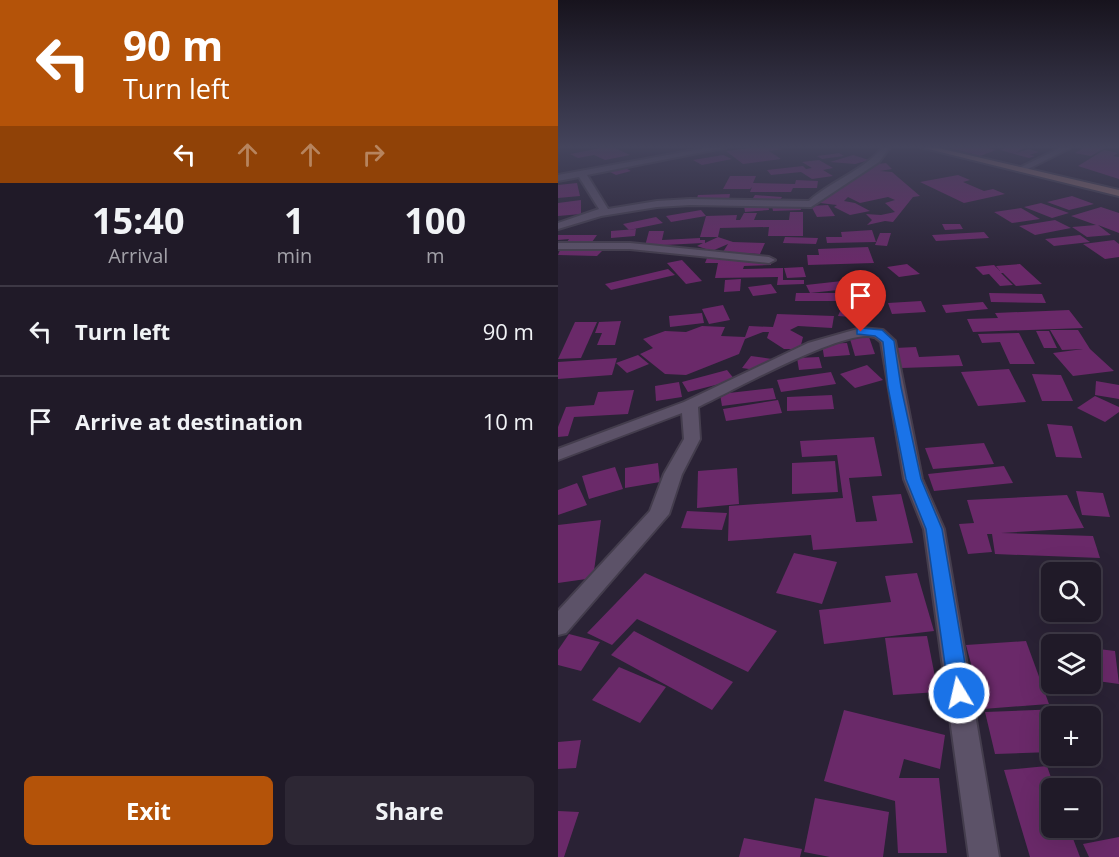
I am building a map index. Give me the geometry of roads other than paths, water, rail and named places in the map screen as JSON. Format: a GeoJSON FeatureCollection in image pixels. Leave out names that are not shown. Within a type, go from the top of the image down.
{"type":"FeatureCollection","features":[{"type":"Feature","properties":{"kind":"main road"},"geometry":{"type":"LineString","coordinates":[[1093,187],[1119,193]]}},
{"type":"Feature","properties":{"kind":"street"},"geometry":{"type":"LineString","coordinates":[[590,187],[604,210],[602,213]]}},
{"type":"Feature","properties":{"kind":"street"},"geometry":{"type":"LineString","coordinates":[[558,226],[602,213],[679,203],[811,204],[831,187]]}},
{"type":"Feature","properties":{"kind":"street"},"geometry":{"type":"LineString","coordinates":[[558,246],[630,246],[769,260]]}},
{"type":"Feature","properties":{"kind":"street"},"geometry":{"type":"LineString","coordinates":[[558,455],[690,405],[813,346],[861,332],[878,333],[888,341],[913,479],[934,529],[984,857]]}},
{"type":"Feature","properties":{"kind":"street"},"geometry":{"type":"LineString","coordinates":[[558,626],[659,514],[673,474],[692,439],[690,405]]}}]}
